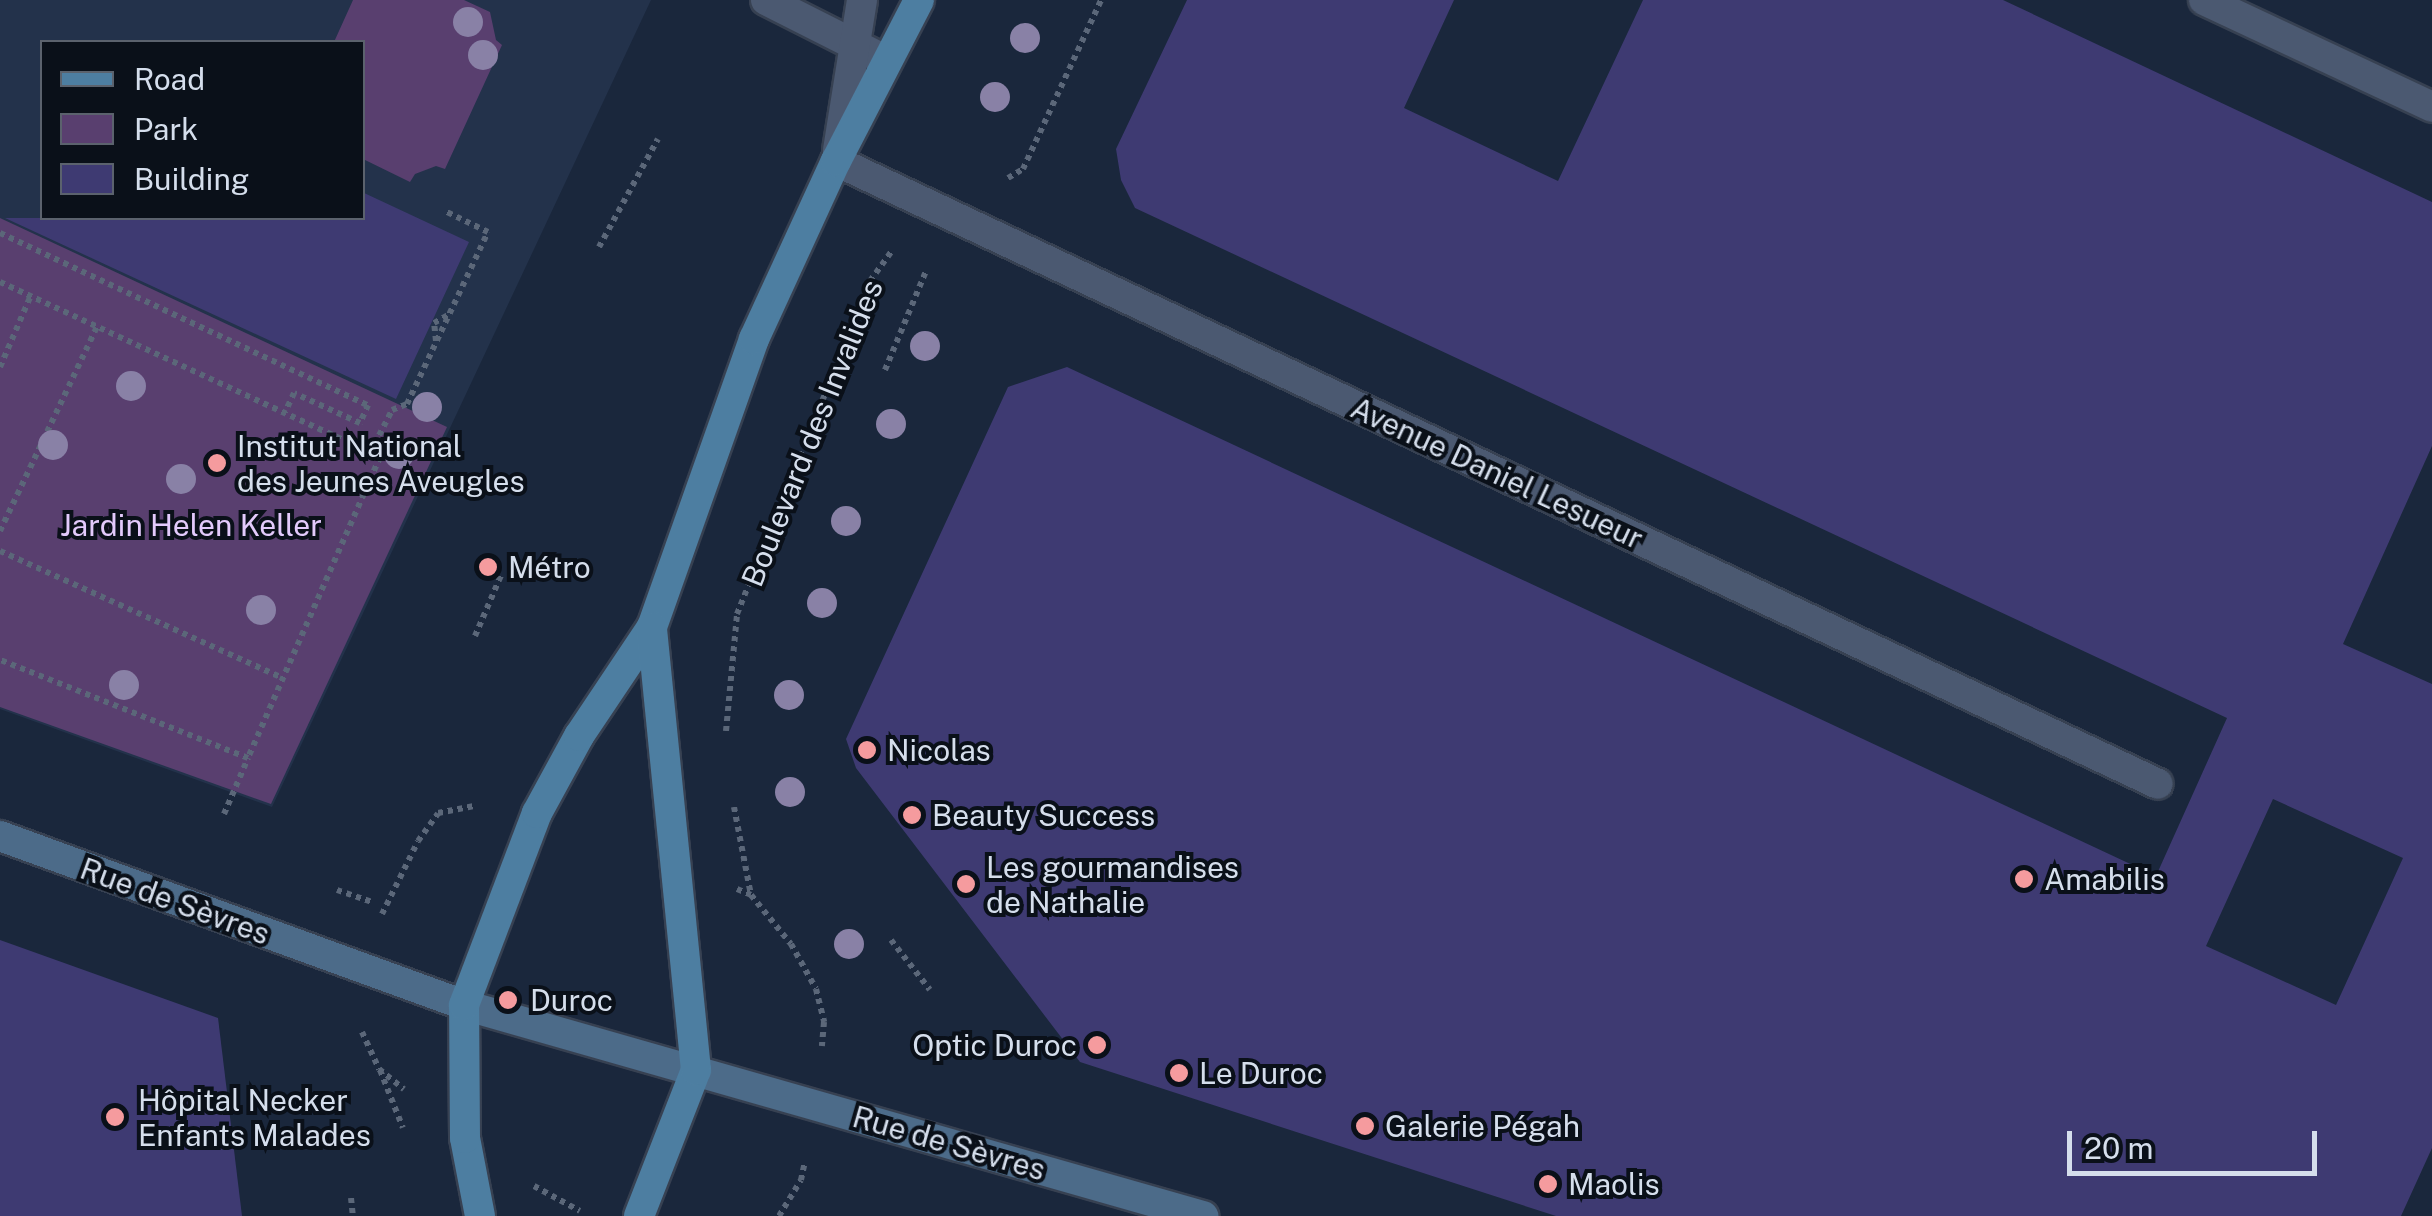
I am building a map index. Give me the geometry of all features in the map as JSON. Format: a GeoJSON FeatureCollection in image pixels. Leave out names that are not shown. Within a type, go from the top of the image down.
{"type":"FeatureCollection","features":[{"type":"Feature","properties":{"kind":"main road"},"geometry":{"type":"LineString","coordinates":[[480,1216],[466,1138],[464,1005],[536,813],[579,736],[652,628],[754,339],[836,161],[919,0]]}},
{"type":"Feature","properties":{"kind":"main road"},"geometry":{"type":"LineString","coordinates":[[639,1216],[696,1070],[652,628]]}},
{"type":"Feature","properties":{"kind":"main road","name":"Rue de Sèvres"},"geometry":{"type":"LineString","coordinates":[[0,836],[464,1005],[1203,1216]]}},
{"type":"Feature","properties":{"kind":"street"},"geometry":{"type":"LineString","coordinates":[[766,0],[888,60]]}},
{"type":"Feature","properties":{"kind":"street"},"geometry":{"type":"LineString","coordinates":[[836,161],[858,48],[862,0]]}},
{"type":"Feature","properties":{"kind":"street"},"geometry":{"type":"LineString","coordinates":[[2204,0],[2432,107]]}},
{"type":"Feature","properties":{"kind":"street","name":"Avenue Daniel Lesueur"},"geometry":{"type":"LineString","coordinates":[[836,161],[2158,784]]}},
{"type":"Feature","properties":{"kind":"path","name":"Boulevard des Invalides"},"geometry":{"type":"LineString","coordinates":[[726,736],[737,614],[870,282],[892,252],[945,213],[1023,169],[1102,0]]}},
{"type":"Feature","properties":{"kind":"path"},"geometry":{"type":"LineString","coordinates":[[599,247],[658,139]]}},
{"type":"Feature","properties":{"kind":"path"},"geometry":{"type":"LineString","coordinates":[[370,453],[392,410],[407,404],[488,232],[447,212]]}},
{"type":"Feature","properties":{"kind":"path"},"geometry":{"type":"LineString","coordinates":[[0,233],[368,406],[360,423],[294,392],[284,412]]}},
{"type":"Feature","properties":{"kind":"path"},"geometry":{"type":"LineString","coordinates":[[885,370],[927,268]]}},
{"type":"Feature","properties":{"kind":"path"},"geometry":{"type":"LineString","coordinates":[[0,282],[380,457],[224,814]]}},
{"type":"Feature","properties":{"kind":"path"},"geometry":{"type":"LineString","coordinates":[[0,367],[3,350],[30,296]]}},
{"type":"Feature","properties":{"kind":"path"},"geometry":{"type":"LineString","coordinates":[[436,341],[433,322],[449,314]]}},
{"type":"Feature","properties":{"kind":"path"},"geometry":{"type":"LineString","coordinates":[[0,531],[98,325]]}},
{"type":"Feature","properties":{"kind":"path"},"geometry":{"type":"LineString","coordinates":[[0,550],[281,677]]}},
{"type":"Feature","properties":{"kind":"path"},"geometry":{"type":"LineString","coordinates":[[475,636],[502,573]]}},
{"type":"Feature","properties":{"kind":"path"},"geometry":{"type":"LineString","coordinates":[[0,660],[248,758]]}},
{"type":"Feature","properties":{"kind":"path"},"geometry":{"type":"LineString","coordinates":[[731,790],[751,894]]}},
{"type":"Feature","properties":{"kind":"path"},"geometry":{"type":"LineString","coordinates":[[890,940],[930,990]]}},
{"type":"Feature","properties":{"kind":"path"},"geometry":{"type":"LineString","coordinates":[[351,1198],[353,1216]]}},
{"type":"Feature","properties":{"kind":"shaded area","name":"Institut National des Jeunes Aveugles"},"geometry":{"type":"Polygon","coordinates":[[[0,0],[651,0],[272,807],[0,709],[0,0]]]}},
{"type":"Feature","properties":{"kind":"green space"},"geometry":{"type":"Polygon","coordinates":[[[353,0],[464,0],[490,12],[496,40],[502,45],[445,169],[436,166],[415,174],[410,182],[365,160],[365,40],[335,40],[353,0]]]}},
{"type":"Feature","properties":{"kind":"green space","name":"Jardin Helen Keller"},"geometry":{"type":"Polygon","coordinates":[[[0,218],[447,427],[271,804],[0,707],[0,218]]]}},
{"type":"Feature","properties":{"kind":"building"},"geometry":{"type":"Polygon","coordinates":[[[1187,0],[1454,0],[1404,108],[1558,181],[1643,0],[2003,0],[2432,202],[2432,446],[2343,644],[2432,684],[2432,1148],[2401,1216],[1556,1216],[1080,1062],[856,768],[846,739],[1008,387],[1067,367],[2156,876],[2227,718],[1135,208],[1121,180],[1116,149],[1187,0]],[[2273,799],[2206,946],[2336,1005],[2403,858],[2273,799]]]}},
{"type":"Feature","properties":{"kind":"building"},"geometry":{"type":"Polygon","coordinates":[[[365,193],[469,242],[396,399],[5,218],[365,220],[365,193]]]}},
{"type":"Feature","properties":{"kind":"building","name":"Hôpital Necker Enfants Malades"},"geometry":{"type":"Polygon","coordinates":[[[0,940],[218,1018],[242,1216],[0,1216],[0,940]]]}},
{"type":"Feature","properties":{"kind":"place","name":"Institut National des Jeunes Aveugles"},"geometry":{"type":"Point","coordinates":[217,463]}},
{"type":"Feature","properties":{"kind":"place","name":"Métro"},"geometry":{"type":"Point","coordinates":[488,567]}},
{"type":"Feature","properties":{"kind":"place","name":"Nicolas"},"geometry":{"type":"Point","coordinates":[867,750]}},
{"type":"Feature","properties":{"kind":"place","name":"Beauty Success"},"geometry":{"type":"Point","coordinates":[912,815]}},
{"type":"Feature","properties":{"kind":"place","name":"Amabilis"},"geometry":{"type":"Point","coordinates":[2024,879]}},
{"type":"Feature","properties":{"kind":"place","name":"Les gourmandises de Nathalie"},"geometry":{"type":"Point","coordinates":[966,884]}},
{"type":"Feature","properties":{"kind":"place","name":"Duroc"},"geometry":{"type":"Point","coordinates":[508,1000]}},
{"type":"Feature","properties":{"kind":"place","name":"Optic Duroc"},"geometry":{"type":"Point","coordinates":[1097,1045]}},
{"type":"Feature","properties":{"kind":"place","name":"Le Duroc"},"geometry":{"type":"Point","coordinates":[1179,1073]}},
{"type":"Feature","properties":{"kind":"place","name":"Hôpital Necker Enfants Malades"},"geometry":{"type":"Point","coordinates":[115,1117]}},
{"type":"Feature","properties":{"kind":"place","name":"Galerie Pégah"},"geometry":{"type":"Point","coordinates":[1365,1126]}},
{"type":"Feature","properties":{"kind":"place","name":"Maolis"},"geometry":{"type":"Point","coordinates":[1548,1184]}}]}
